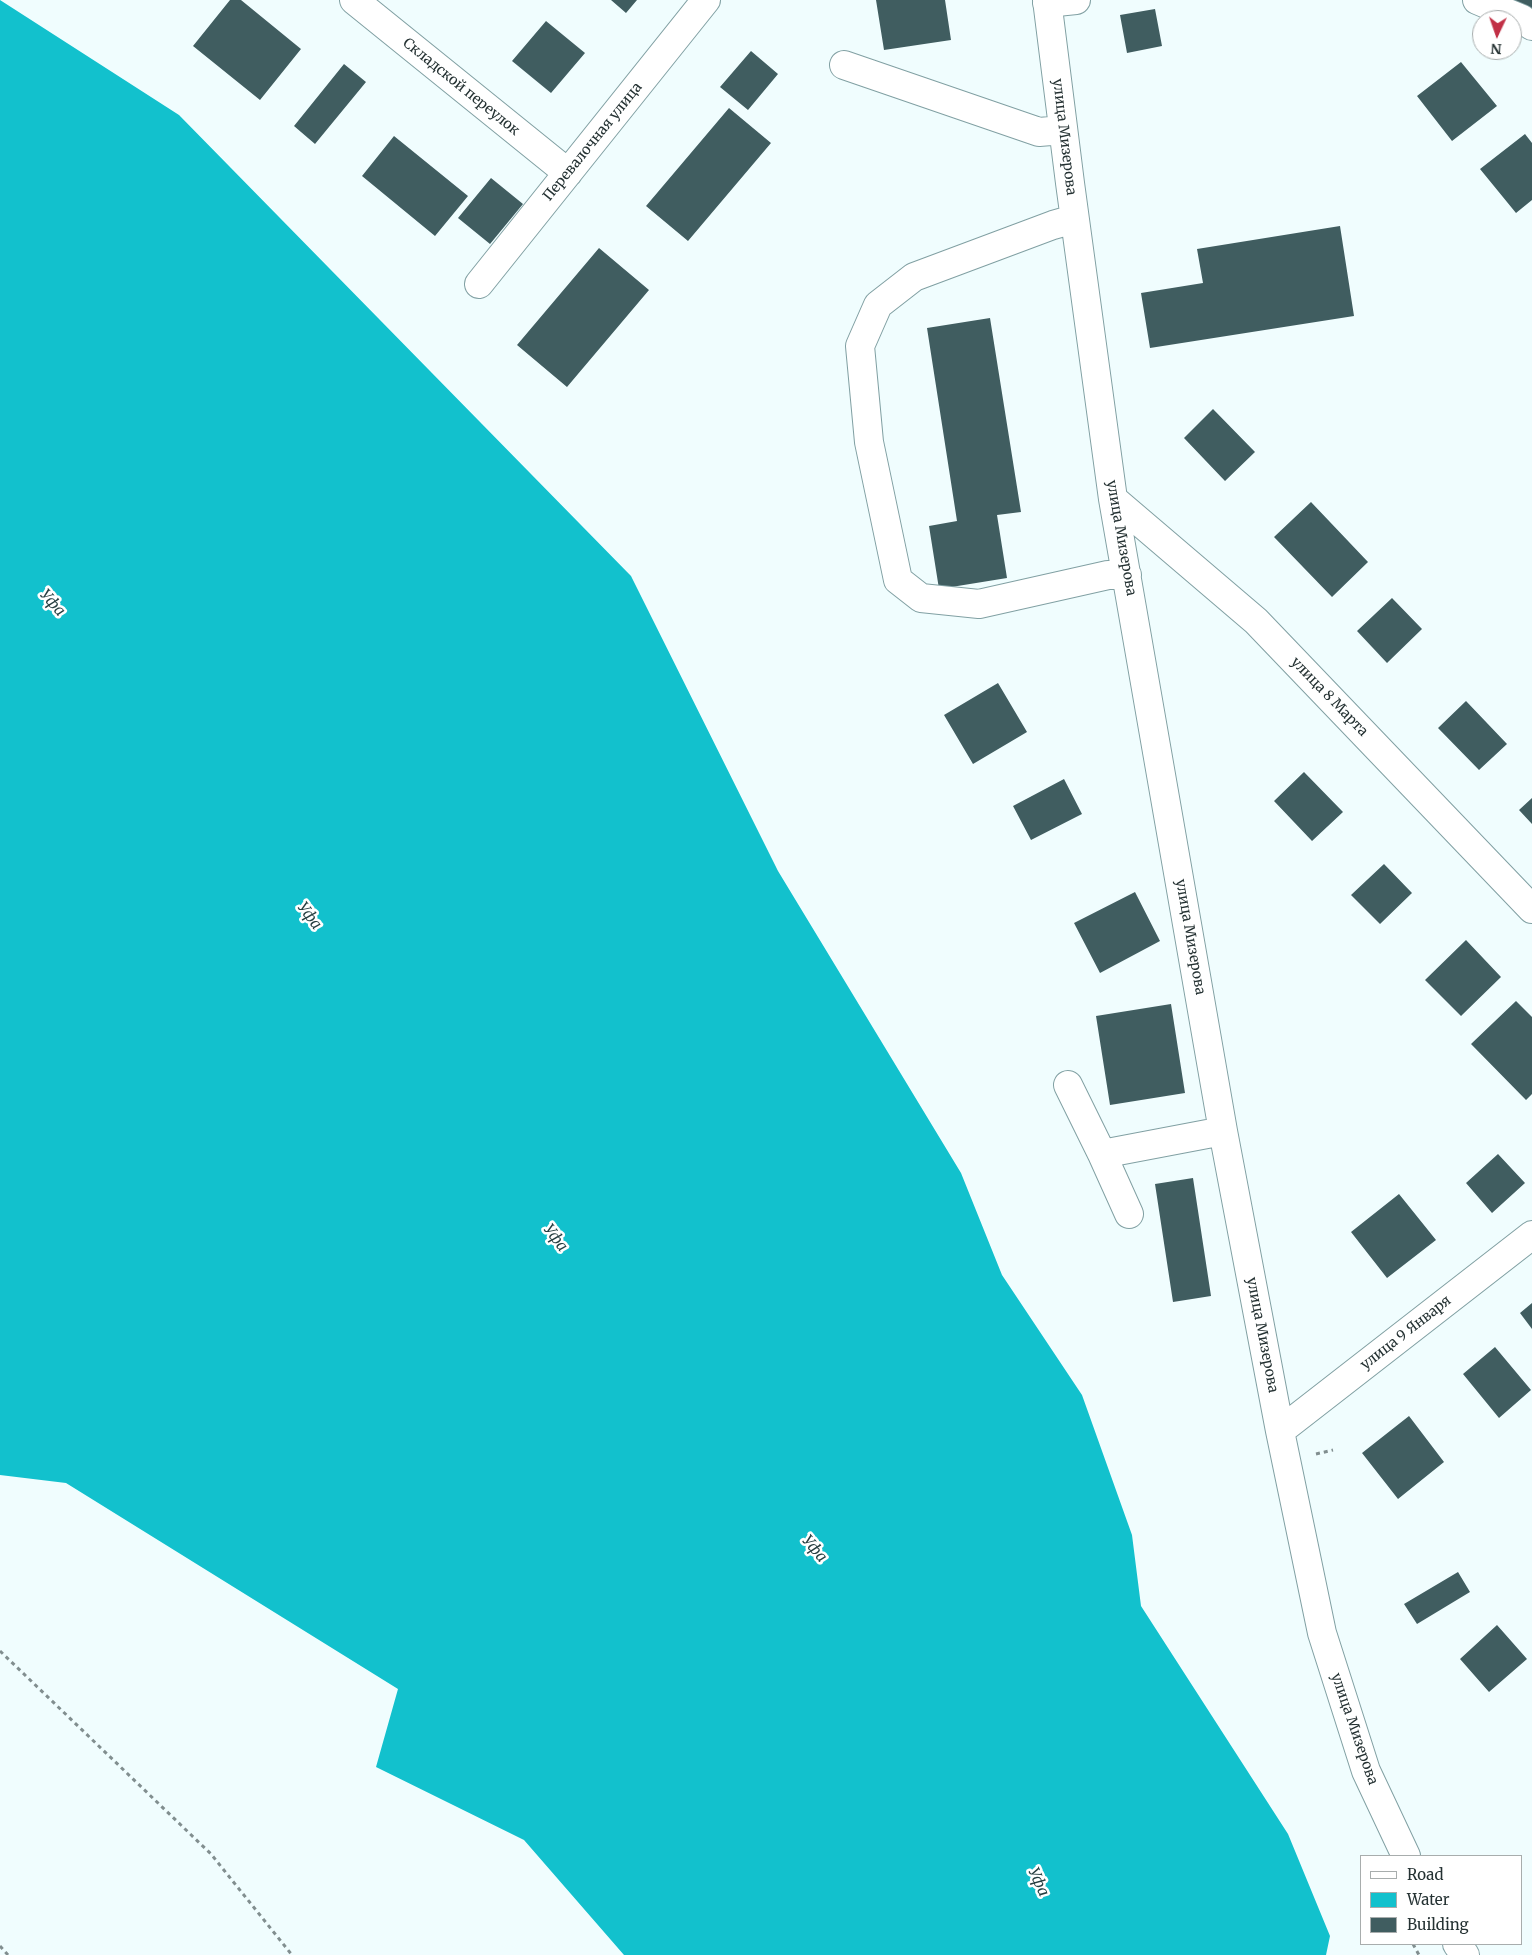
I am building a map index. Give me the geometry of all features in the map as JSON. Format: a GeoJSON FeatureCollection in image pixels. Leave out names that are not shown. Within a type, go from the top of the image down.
{"type":"FeatureCollection","features":[{"type":"Feature","properties":{"kind":"street","name":"Складской переулок"},"geometry":{"type":"LineString","coordinates":[[354,0],[568,173]]}},
{"type":"Feature","properties":{"kind":"street","name":"Перевалочная улица"},"geometry":{"type":"LineString","coordinates":[[478,284],[706,0]]}},
{"type":"Feature","properties":{"kind":"street"},"geometry":{"type":"LineString","coordinates":[[1047,1],[1076,0]]}},
{"type":"Feature","properties":{"kind":"street"},"geometry":{"type":"LineString","coordinates":[[1477,0],[1522,19],[1532,26]]}},
{"type":"Feature","properties":{"kind":"street","name":"улица Мизерова"},"geometry":{"type":"LineString","coordinates":[[1047,1],[1074,219],[1113,499],[1223,1131],[1280,1431],[1322,1633],[1366,1771],[1406,1855]]}},
{"type":"Feature","properties":{"kind":"street"},"geometry":{"type":"LineString","coordinates":[[844,65],[1039,132],[1063,130]]}},
{"type":"Feature","properties":{"kind":"street"},"geometry":{"type":"LineString","coordinates":[[1074,219],[1053,225],[914,277],[878,305],[860,346],[869,442],[898,580],[921,598],[979,604],[1108,575],[1127,575]]}},
{"type":"Feature","properties":{"kind":"street","name":"улица 8 Марта"},"geometry":{"type":"LineString","coordinates":[[1113,499],[1256,621],[1532,910]]}},
{"type":"Feature","properties":{"kind":"street"},"geometry":{"type":"LineString","coordinates":[[1068,1085],[1129,1214]]}},
{"type":"Feature","properties":{"kind":"street"},"geometry":{"type":"LineString","coordinates":[[1102,1154],[1223,1131]]}},
{"type":"Feature","properties":{"kind":"street","name":"улица 9 Января"},"geometry":{"type":"LineString","coordinates":[[1280,1431],[1532,1235]]}},
{"type":"Feature","properties":{"kind":"path"},"geometry":{"type":"LineString","coordinates":[[0,1652],[210,1854],[292,1955]]}},
{"type":"Feature","properties":{"kind":"path"},"geometry":{"type":"LineString","coordinates":[[0,1946],[8,1955]]}},
{"type":"Feature","properties":{"kind":"water","name":"Уфа"},"geometry":{"type":"Polygon","coordinates":[[[0,0],[179,115],[631,576],[778,871],[961,1173],[1002,1275],[1082,1395],[1132,1535],[1141,1606],[1288,1834],[1330,1936],[1326,1955],[624,1955],[524,1840],[376,1767],[398,1689],[66,1483],[0,1475],[0,0]]]}},
{"type":"Feature","properties":{"kind":"building"},"geometry":{"type":"Polygon","coordinates":[[[230,0],[241,0],[301,49],[260,100],[193,46],[230,0]]]}},
{"type":"Feature","properties":{"kind":"building"},"geometry":{"type":"Polygon","coordinates":[[[611,0],[637,0],[626,13],[611,0]]]}},
{"type":"Feature","properties":{"kind":"building"},"geometry":{"type":"Polygon","coordinates":[[[876,0],[945,0],[951,40],[884,50],[876,0]]]}},
{"type":"Feature","properties":{"kind":"building"},"geometry":{"type":"Polygon","coordinates":[[[1509,0],[1532,0],[1532,14],[1509,0]]]}},
{"type":"Feature","properties":{"kind":"building"},"geometry":{"type":"Polygon","coordinates":[[[1155,9],[1162,46],[1127,53],[1120,15],[1155,9]]]}},
{"type":"Feature","properties":{"kind":"building"},"geometry":{"type":"Polygon","coordinates":[[[546,21],[585,53],[551,93],[512,61],[546,21]]]}},
{"type":"Feature","properties":{"kind":"building"},"geometry":{"type":"Polygon","coordinates":[[[751,51],[778,74],[748,110],[720,87],[751,51]]]}},
{"type":"Feature","properties":{"kind":"building"},"geometry":{"type":"Polygon","coordinates":[[[1461,62],[1497,106],[1452,141],[1417,96],[1461,62]]]}},
{"type":"Feature","properties":{"kind":"building"},"geometry":{"type":"Polygon","coordinates":[[[344,64],[366,82],[315,144],[294,126],[344,64]]]}},
{"type":"Feature","properties":{"kind":"building"},"geometry":{"type":"Polygon","coordinates":[[[729,108],[771,143],[688,241],[646,206],[729,108]]]}},
{"type":"Feature","properties":{"kind":"building"},"geometry":{"type":"Polygon","coordinates":[[[1525,134],[1532,143],[1532,200],[1516,213],[1480,169],[1525,134]]]}},
{"type":"Feature","properties":{"kind":"building"},"geometry":{"type":"Polygon","coordinates":[[[394,136],[468,196],[435,236],[362,176],[394,136]]]}},
{"type":"Feature","properties":{"kind":"building"},"geometry":{"type":"Polygon","coordinates":[[[491,178],[523,204],[490,244],[458,218],[491,178]]]}},
{"type":"Feature","properties":{"kind":"building"},"geometry":{"type":"Polygon","coordinates":[[[1340,226],[1354,316],[1150,348],[1141,293],[1203,283],[1197,249],[1340,226]]]}},
{"type":"Feature","properties":{"kind":"building"},"geometry":{"type":"Polygon","coordinates":[[[599,248],[649,290],[567,387],[517,345],[599,248]]]}},
{"type":"Feature","properties":{"kind":"building"},"geometry":{"type":"Polygon","coordinates":[[[990,318],[1021,512],[997,515],[1007,578],[939,589],[929,526],[957,521],[927,328],[990,318]]]}},
{"type":"Feature","properties":{"kind":"building"},"geometry":{"type":"Polygon","coordinates":[[[1213,409],[1255,452],[1225,481],[1184,438],[1213,409]]]}},
{"type":"Feature","properties":{"kind":"building"},"geometry":{"type":"Polygon","coordinates":[[[1311,502],[1368,562],[1332,597],[1274,537],[1311,502]]]}},
{"type":"Feature","properties":{"kind":"building"},"geometry":{"type":"Polygon","coordinates":[[[1392,598],[1422,629],[1387,663],[1357,631],[1392,598]]]}},
{"type":"Feature","properties":{"kind":"building"},"geometry":{"type":"Polygon","coordinates":[[[998,683],[1027,732],[973,764],[944,715],[998,683]]]}},
{"type":"Feature","properties":{"kind":"building"},"geometry":{"type":"Polygon","coordinates":[[[1466,701],[1507,744],[1479,770],[1438,728],[1466,701]]]}},
{"type":"Feature","properties":{"kind":"building"},"geometry":{"type":"Polygon","coordinates":[[[1304,772],[1343,812],[1312,841],[1274,801],[1304,772]]]}},
{"type":"Feature","properties":{"kind":"building"},"geometry":{"type":"Polygon","coordinates":[[[1064,779],[1082,814],[1031,840],[1013,806],[1064,779]]]}},
{"type":"Feature","properties":{"kind":"building"},"geometry":{"type":"Polygon","coordinates":[[[1532,798],[1532,824],[1519,810],[1532,798]]]}},
{"type":"Feature","properties":{"kind":"building"},"geometry":{"type":"Polygon","coordinates":[[[1384,864],[1412,893],[1380,924],[1351,895],[1384,864]]]}},
{"type":"Feature","properties":{"kind":"building"},"geometry":{"type":"Polygon","coordinates":[[[1135,892],[1160,941],[1100,973],[1074,923],[1135,892]]]}},
{"type":"Feature","properties":{"kind":"building"},"geometry":{"type":"Polygon","coordinates":[[[1466,940],[1501,977],[1461,1016],[1425,980],[1466,940]]]}},
{"type":"Feature","properties":{"kind":"building"},"geometry":{"type":"Polygon","coordinates":[[[1516,1001],[1532,1017],[1532,1094],[1526,1100],[1471,1044],[1516,1001]]]}},
{"type":"Feature","properties":{"kind":"building"},"geometry":{"type":"Polygon","coordinates":[[[1171,1004],[1185,1093],[1110,1105],[1096,1016],[1171,1004]]]}},
{"type":"Feature","properties":{"kind":"building"},"geometry":{"type":"Polygon","coordinates":[[[1498,1154],[1525,1183],[1492,1213],[1466,1183],[1498,1154]]]}},
{"type":"Feature","properties":{"kind":"building"},"geometry":{"type":"Polygon","coordinates":[[[1193,1178],[1211,1296],[1173,1302],[1155,1184],[1193,1178]]]}},
{"type":"Feature","properties":{"kind":"building"},"geometry":{"type":"Polygon","coordinates":[[[1399,1194],[1436,1240],[1387,1278],[1351,1232],[1399,1194]]]}},
{"type":"Feature","properties":{"kind":"building"},"geometry":{"type":"Polygon","coordinates":[[[1532,1303],[1532,1329],[1520,1313],[1532,1303]]]}},
{"type":"Feature","properties":{"kind":"building"},"geometry":{"type":"Polygon","coordinates":[[[1495,1347],[1531,1390],[1499,1418],[1463,1374],[1495,1347]]]}},
{"type":"Feature","properties":{"kind":"building"},"geometry":{"type":"Polygon","coordinates":[[[1409,1416],[1444,1462],[1398,1499],[1362,1453],[1409,1416]]]}},
{"type":"Feature","properties":{"kind":"building"},"geometry":{"type":"Polygon","coordinates":[[[1458,1572],[1470,1592],[1417,1624],[1404,1604],[1458,1572]]]}},
{"type":"Feature","properties":{"kind":"building"},"geometry":{"type":"Polygon","coordinates":[[[1497,1625],[1527,1659],[1489,1692],[1460,1659],[1497,1625]]]}}]}
